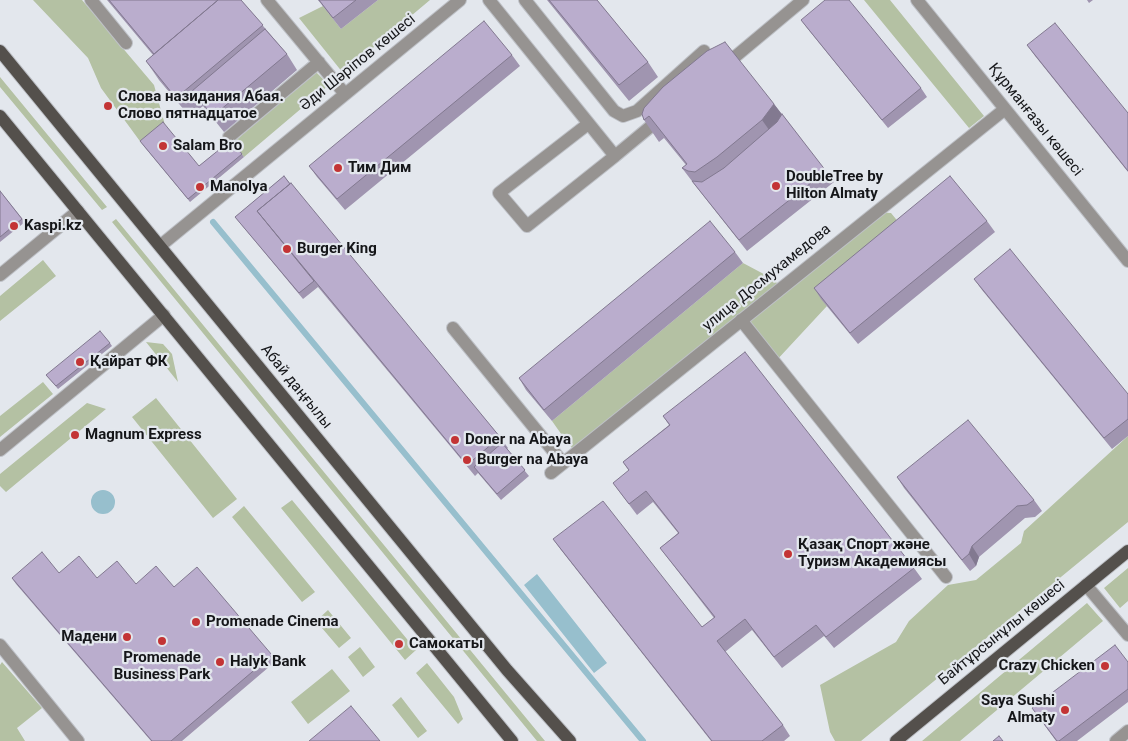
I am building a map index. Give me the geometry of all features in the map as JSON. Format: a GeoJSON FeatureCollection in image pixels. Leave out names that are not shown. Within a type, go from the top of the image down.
{"type":"FeatureCollection","features":[{"type":"Feature","properties":{"kind":"main road","name":"Абай даңғылы"},"geometry":{"type":"LineString","coordinates":[[0,51],[507,670],[570,741]]}},
{"type":"Feature","properties":{"kind":"main road"},"geometry":{"type":"LineString","coordinates":[[0,116],[512,741]]}},
{"type":"Feature","properties":{"kind":"main road","name":"Байтұрсынұлы көшесі"},"geometry":{"type":"LineString","coordinates":[[896,741],[1128,551]]}},
{"type":"Feature","properties":{"kind":"main road"},"geometry":{"type":"LineString","coordinates":[[476,696],[505,741]]}},
{"type":"Feature","properties":{"kind":"street"},"geometry":{"type":"LineString","coordinates":[[91,0],[126,43]]}},
{"type":"Feature","properties":{"kind":"street"},"geometry":{"type":"LineString","coordinates":[[268,0],[345,94]]}},
{"type":"Feature","properties":{"kind":"street","name":"Әди Шәріпов көшесі"},"geometry":{"type":"LineString","coordinates":[[160,246],[460,0]]}},
{"type":"Feature","properties":{"kind":"street"},"geometry":{"type":"LineString","coordinates":[[489,0],[615,156]]}},
{"type":"Feature","properties":{"kind":"street"},"geometry":{"type":"LineString","coordinates":[[525,0],[614,111],[623,116],[637,111],[704,51]]}},
{"type":"Feature","properties":{"kind":"street"},"geometry":{"type":"LineString","coordinates":[[713,75],[804,0]]}},
{"type":"Feature","properties":{"kind":"street","name":"Құрманғазы көшесі"},"geometry":{"type":"LineString","coordinates":[[917,0],[1128,261]]}},
{"type":"Feature","properties":{"kind":"street"},"geometry":{"type":"LineString","coordinates":[[229,137],[319,62]]}},
{"type":"Feature","properties":{"kind":"street"},"geometry":{"type":"LineString","coordinates":[[588,124],[499,193],[527,226],[675,106]]}},
{"type":"Feature","properties":{"kind":"street","name":"улица Досмухамедова"},"geometry":{"type":"LineString","coordinates":[[551,473],[1005,109]]}},
{"type":"Feature","properties":{"kind":"street"},"geometry":{"type":"LineString","coordinates":[[0,275],[78,211]]}},
{"type":"Feature","properties":{"kind":"street"},"geometry":{"type":"LineString","coordinates":[[0,450],[164,315]]}},
{"type":"Feature","properties":{"kind":"street"},"geometry":{"type":"LineString","coordinates":[[741,320],[946,577]]}},
{"type":"Feature","properties":{"kind":"street"},"geometry":{"type":"LineString","coordinates":[[453,328],[562,463]]}},
{"type":"Feature","properties":{"kind":"street"},"geometry":{"type":"LineString","coordinates":[[1086,586],[1128,635]]}},
{"type":"Feature","properties":{"kind":"street"},"geometry":{"type":"LineString","coordinates":[[0,644],[78,741]]}},
{"type":"Feature","properties":{"kind":"street"},"geometry":{"type":"LineString","coordinates":[[1116,741],[1128,731]]}},
{"type":"Feature","properties":{"kind":"green space"},"geometry":{"type":"Polygon","coordinates":[[[33,0],[82,0],[154,85],[165,125],[142,144],[101,88],[88,58],[33,0]]]}},
{"type":"Feature","properties":{"kind":"green space"},"geometry":{"type":"Polygon","coordinates":[[[378,0],[430,0],[343,73],[299,18],[323,6],[341,29],[378,0]]]}},
{"type":"Feature","properties":{"kind":"green space"},"geometry":{"type":"Polygon","coordinates":[[[864,0],[890,0],[984,116],[969,128],[864,0]]]}},
{"type":"Feature","properties":{"kind":"green space"},"geometry":{"type":"Polygon","coordinates":[[[315,71],[329,85],[244,157],[233,143],[315,71]]]}},
{"type":"Feature","properties":{"kind":"green space"},"geometry":{"type":"Polygon","coordinates":[[[0,77],[107,207],[102,210],[0,87],[0,77]]]}},
{"type":"Feature","properties":{"kind":"green space"},"geometry":{"type":"Polygon","coordinates":[[[876,212],[891,213],[900,224],[822,299],[827,306],[775,362],[741,320],[576,453],[552,421],[743,263],[775,280],[779,287],[876,212]]]}},
{"type":"Feature","properties":{"kind":"green space"},"geometry":{"type":"Polygon","coordinates":[[[116,219],[545,741],[537,741],[112,222],[116,219]]]}},
{"type":"Feature","properties":{"kind":"green space"},"geometry":{"type":"Polygon","coordinates":[[[43,260],[56,276],[0,321],[0,296],[43,260]]]}},
{"type":"Feature","properties":{"kind":"green space"},"geometry":{"type":"Polygon","coordinates":[[[146,342],[163,344],[172,354],[178,382],[146,342]]]}},
{"type":"Feature","properties":{"kind":"green space"},"geometry":{"type":"Polygon","coordinates":[[[43,382],[53,394],[0,437],[0,416],[43,382]]]}},
{"type":"Feature","properties":{"kind":"green space"},"geometry":{"type":"Polygon","coordinates":[[[156,398],[237,499],[213,518],[132,417],[156,398]]]}},
{"type":"Feature","properties":{"kind":"green space"},"geometry":{"type":"Polygon","coordinates":[[[87,403],[106,409],[6,492],[0,486],[0,474],[87,403]]]}},
{"type":"Feature","properties":{"kind":"green space"},"geometry":{"type":"Polygon","coordinates":[[[1128,436],[1128,522],[861,741],[835,741],[830,732],[820,685],[896,642],[909,621],[948,585],[976,580],[1021,543],[1024,531],[1128,436]]]}},
{"type":"Feature","properties":{"kind":"green space"},"geometry":{"type":"Polygon","coordinates":[[[292,500],[416,650],[405,660],[281,508],[292,500]]]}},
{"type":"Feature","properties":{"kind":"green space"},"geometry":{"type":"Polygon","coordinates":[[[244,506],[315,592],[302,602],[232,517],[244,506]]]}},
{"type":"Feature","properties":{"kind":"green space"},"geometry":{"type":"Polygon","coordinates":[[[1128,568],[1128,601],[1120,608],[1104,588],[1128,568]]]}},
{"type":"Feature","properties":{"kind":"green space"},"geometry":{"type":"Polygon","coordinates":[[[1087,603],[1103,621],[960,741],[922,741],[1087,603]]]}},
{"type":"Feature","properties":{"kind":"green space"},"geometry":{"type":"Polygon","coordinates":[[[328,610],[351,638],[339,648],[316,621],[328,610]]]}},
{"type":"Feature","properties":{"kind":"green space"},"geometry":{"type":"Polygon","coordinates":[[[360,647],[375,667],[363,677],[348,657],[360,647]]]}},
{"type":"Feature","properties":{"kind":"green space"},"geometry":{"type":"Polygon","coordinates":[[[2,662],[42,708],[17,728],[25,741],[0,741],[0,665],[2,662]]]}},
{"type":"Feature","properties":{"kind":"green space"},"geometry":{"type":"Polygon","coordinates":[[[427,663],[454,697],[463,719],[458,724],[416,673],[427,663]]]}},
{"type":"Feature","properties":{"kind":"green space"},"geometry":{"type":"Polygon","coordinates":[[[332,669],[350,691],[308,724],[291,702],[332,669]]]}},
{"type":"Feature","properties":{"kind":"green space"},"geometry":{"type":"Polygon","coordinates":[[[401,697],[427,731],[418,738],[392,705],[401,697]]]}},
{"type":"Feature","properties":{"kind":"water"},"geometry":{"type":"Polygon","coordinates":[[[103,490],[112,493],[115,502],[112,511],[103,514],[94,511],[91,502],[94,493],[103,490]]]}},
{"type":"Feature","properties":{"kind":"water"},"geometry":{"type":"Polygon","coordinates":[[[537,574],[607,663],[594,673],[524,585],[537,574]]]}},
{"type":"Feature","properties":{"kind":"building"},"geometry":{"type":"Polygon","coordinates":[[[109,0],[218,0],[154,54],[109,0]]]}},
{"type":"Feature","properties":{"kind":"building"},"geometry":{"type":"Polygon","coordinates":[[[218,0],[241,0],[263,25],[176,98],[146,61],[218,0]]]}},
{"type":"Feature","properties":{"kind":"building"},"geometry":{"type":"Polygon","coordinates":[[[319,0],[356,0],[333,18],[319,0]]]}},
{"type":"Feature","properties":{"kind":"building"},"geometry":{"type":"Polygon","coordinates":[[[549,0],[597,0],[648,62],[619,85],[549,0]]]}},
{"type":"Feature","properties":{"kind":"building"},"geometry":{"type":"Polygon","coordinates":[[[825,0],[849,0],[921,88],[882,120],[801,20],[825,0]]]}},
{"type":"Feature","properties":{"kind":"building"},"geometry":{"type":"Polygon","coordinates":[[[484,21],[512,55],[337,199],[309,166],[484,21]]]}},
{"type":"Feature","properties":{"kind":"building"},"geometry":{"type":"Polygon","coordinates":[[[1055,23],[1128,113],[1128,171],[1027,45],[1055,23]]]}},
{"type":"Feature","properties":{"kind":"building"},"geometry":{"type":"Polygon","coordinates":[[[265,29],[287,54],[213,116],[192,91],[265,29]]]}},
{"type":"Feature","properties":{"kind":"building"},"geometry":{"type":"Polygon","coordinates":[[[725,42],[774,104],[762,120],[717,157],[695,172],[688,171],[682,168],[687,164],[649,116],[644,120],[642,114],[644,108],[663,87],[707,51],[725,42]]]}},
{"type":"Feature","properties":{"kind":"building","name":"DoubleTree by Hilton Almaty"},"geometry":{"type":"Polygon","coordinates":[[[782,114],[826,171],[739,240],[692,181],[702,182],[724,168],[777,122],[782,114]]]}},
{"type":"Feature","properties":{"kind":"building"},"geometry":{"type":"Polygon","coordinates":[[[163,122],[199,166],[231,140],[242,154],[188,199],[140,141],[163,122]]]}},
{"type":"Feature","properties":{"kind":"building"},"geometry":{"type":"Polygon","coordinates":[[[284,176],[290,184],[257,211],[314,281],[299,293],[235,217],[284,176]]]}},
{"type":"Feature","properties":{"kind":"building"},"geometry":{"type":"Polygon","coordinates":[[[950,176],[987,221],[850,333],[814,288],[950,176]]]}},
{"type":"Feature","properties":{"kind":"building"},"geometry":{"type":"Polygon","coordinates":[[[291,183],[500,437],[467,465],[257,211],[291,183]]]}},
{"type":"Feature","properties":{"kind":"building"},"geometry":{"type":"Polygon","coordinates":[[[0,191],[22,219],[0,237],[0,191]]]}},
{"type":"Feature","properties":{"kind":"building"},"geometry":{"type":"Polygon","coordinates":[[[710,221],[735,252],[544,410],[519,378],[710,221]]]}},
{"type":"Feature","properties":{"kind":"building"},"geometry":{"type":"Polygon","coordinates":[[[1010,249],[1128,394],[1128,419],[1104,438],[974,279],[1010,249]]]}},
{"type":"Feature","properties":{"kind":"building","name":"Қайрат ФК"},"geometry":{"type":"Polygon","coordinates":[[[100,331],[110,343],[56,386],[46,375],[100,331]]]}},
{"type":"Feature","properties":{"kind":"building","name":"Қазақ Спорт және Туризм Академиясы"},"geometry":{"type":"Polygon","coordinates":[[[745,352],[914,568],[826,637],[816,625],[774,657],[745,619],[717,641],[783,725],[762,741],[712,741],[553,539],[603,501],[702,627],[715,617],[660,548],[679,533],[646,491],[629,504],[613,483],[629,470],[623,462],[670,425],[663,416],[745,352]]]}},
{"type":"Feature","properties":{"kind":"building"},"geometry":{"type":"Polygon","coordinates":[[[968,420],[1034,500],[1027,505],[1017,506],[972,546],[969,554],[962,560],[897,477],[968,420]]]}},
{"type":"Feature","properties":{"kind":"building"},"geometry":{"type":"Polygon","coordinates":[[[502,443],[525,470],[497,494],[474,467],[502,443]]]}},
{"type":"Feature","properties":{"kind":"building","name":"Promenade Business Park"},"geometry":{"type":"Polygon","coordinates":[[[42,552],[59,573],[79,556],[97,578],[117,561],[136,584],[156,566],[174,587],[197,567],[272,655],[171,741],[152,741],[12,578],[42,552]]]}},
{"type":"Feature","properties":{"kind":"building"},"geometry":{"type":"Polygon","coordinates":[[[1115,645],[1128,662],[1128,689],[1057,741],[1032,708],[1115,645]]]}},
{"type":"Feature","properties":{"kind":"building"},"geometry":{"type":"Polygon","coordinates":[[[351,706],[380,741],[309,741],[351,706]]]}},
{"type":"Feature","properties":{"kind":"building"},"geometry":{"type":"Polygon","coordinates":[[[999,736],[1003,741],[993,741],[999,736]]]}},
{"type":"Feature","properties":{"kind":"waterway"},"geometry":{"type":"LineString","coordinates":[[213,222],[643,741]]}},
{"type":"Feature","properties":{"kind":"place","name":"Слова назидания Абая. Слово пятнадцатое"},"geometry":{"type":"Point","coordinates":[108,106]}},
{"type":"Feature","properties":{"kind":"place","name":"Salam Bro"},"geometry":{"type":"Point","coordinates":[163,146]}},
{"type":"Feature","properties":{"kind":"place","name":"Тим Дим"},"geometry":{"type":"Point","coordinates":[338,168]}},
{"type":"Feature","properties":{"kind":"place","name":"DoubleTree by Hilton Almaty"},"geometry":{"type":"Point","coordinates":[776,186]}},
{"type":"Feature","properties":{"kind":"place","name":"Manolya"},"geometry":{"type":"Point","coordinates":[200,187]}},
{"type":"Feature","properties":{"kind":"place","name":"Kaspi.kz"},"geometry":{"type":"Point","coordinates":[14,226]}},
{"type":"Feature","properties":{"kind":"place","name":"Burger King"},"geometry":{"type":"Point","coordinates":[287,249]}},
{"type":"Feature","properties":{"kind":"place","name":"Қайрат ФК"},"geometry":{"type":"Point","coordinates":[80,362]}},
{"type":"Feature","properties":{"kind":"place","name":"Magnum Express"},"geometry":{"type":"Point","coordinates":[75,435]}},
{"type":"Feature","properties":{"kind":"place","name":"Doner na Abaya"},"geometry":{"type":"Point","coordinates":[455,440]}},
{"type":"Feature","properties":{"kind":"place","name":"Burger na Abaya"},"geometry":{"type":"Point","coordinates":[467,460]}},
{"type":"Feature","properties":{"kind":"place","name":"Қазақ Спорт және Туризм Академиясы"},"geometry":{"type":"Point","coordinates":[788,554]}},
{"type":"Feature","properties":{"kind":"place","name":"Promenade Cinema"},"geometry":{"type":"Point","coordinates":[196,622]}},
{"type":"Feature","properties":{"kind":"place","name":"Мадени"},"geometry":{"type":"Point","coordinates":[127,637]}},
{"type":"Feature","properties":{"kind":"place","name":"Promenade Business Park"},"geometry":{"type":"Point","coordinates":[162,641]}},
{"type":"Feature","properties":{"kind":"place","name":"Самокаты"},"geometry":{"type":"Point","coordinates":[399,644]}},
{"type":"Feature","properties":{"kind":"place","name":"Halyk Bank"},"geometry":{"type":"Point","coordinates":[220,662]}},
{"type":"Feature","properties":{"kind":"place","name":"Crazy Chicken"},"geometry":{"type":"Point","coordinates":[1105,666]}},
{"type":"Feature","properties":{"kind":"place","name":"Saya Sushi Almaty"},"geometry":{"type":"Point","coordinates":[1065,710]}}]}
